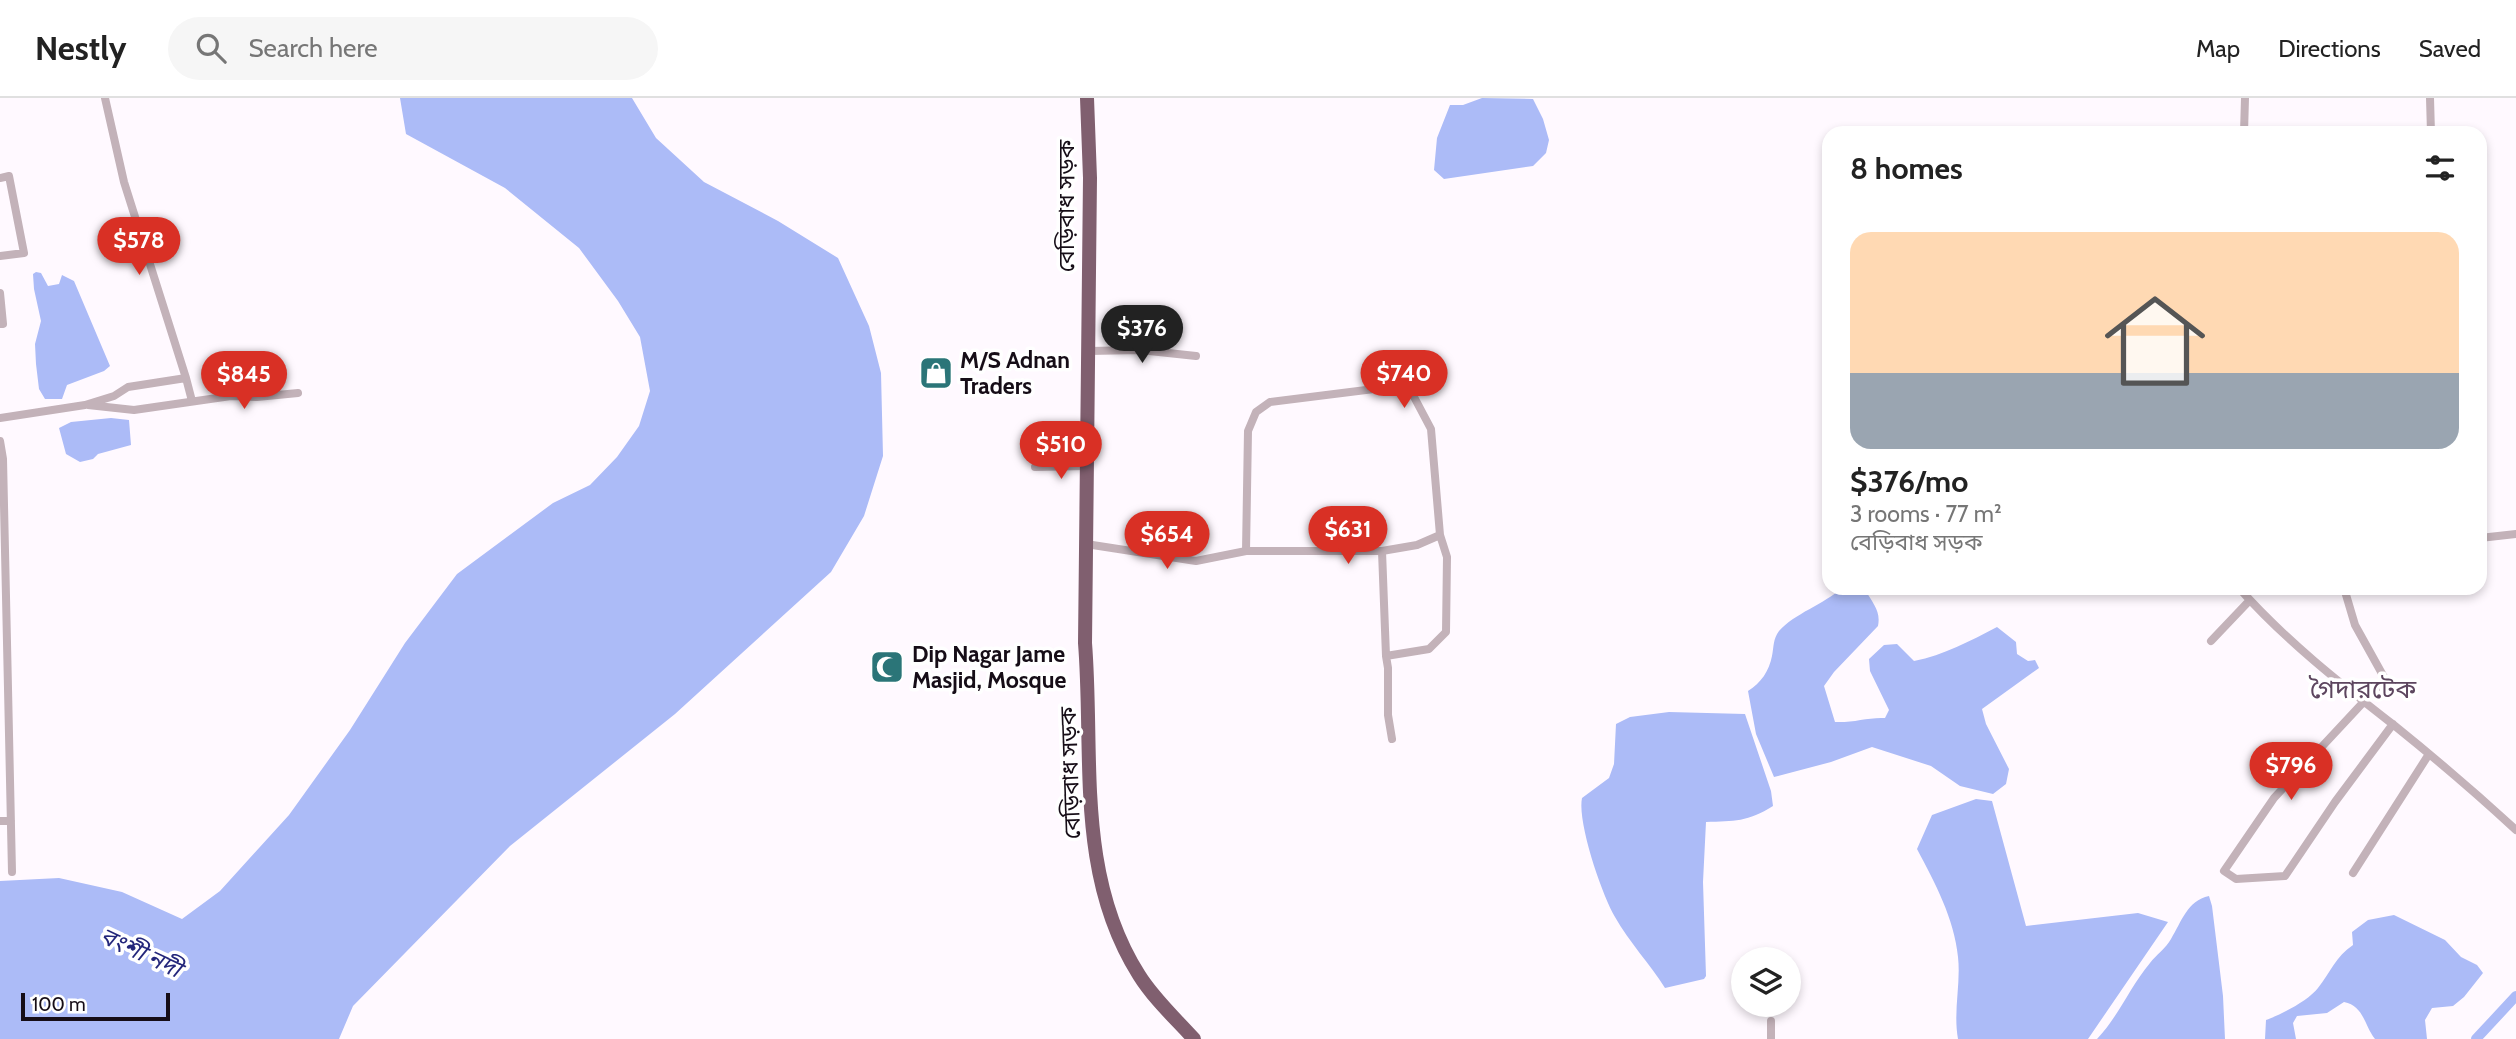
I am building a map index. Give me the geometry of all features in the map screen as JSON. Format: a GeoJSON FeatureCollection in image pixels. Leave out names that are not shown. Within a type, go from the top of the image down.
{"type":"FeatureCollection","features":[{"type":"Feature","properties":{"kind":"highway","name":"বেড়িবাধ সড়ক"},"geometry":{"type":"LineString","coordinates":[[1087,98],[1090,178],[1085,643],[1090,696],[1092,826],[1105,902],[1124,947],[1155,998],[1194,1039]]}},
{"type":"Feature","properties":{"kind":"street"},"geometry":{"type":"LineString","coordinates":[[105,98],[124,182],[192,401]]}},
{"type":"Feature","properties":{"kind":"street"},"geometry":{"type":"LineString","coordinates":[[2244,126],[2245,98]]}},
{"type":"Feature","properties":{"kind":"street"},"geometry":{"type":"LineString","coordinates":[[2430,98],[2431,126]]}},
{"type":"Feature","properties":{"kind":"street"},"geometry":{"type":"LineString","coordinates":[[0,178],[9,176],[24,253],[0,256]]}},
{"type":"Feature","properties":{"kind":"street"},"geometry":{"type":"LineString","coordinates":[[0,293],[3,324],[0,324]]}},
{"type":"Feature","properties":{"kind":"street"},"geometry":{"type":"LineString","coordinates":[[1089,351],[1140,350],[1196,356]]}},
{"type":"Feature","properties":{"kind":"street"},"geometry":{"type":"LineString","coordinates":[[0,418],[85,405],[114,396],[128,387],[186,378]]}},
{"type":"Feature","properties":{"kind":"street"},"geometry":{"type":"LineString","coordinates":[[1247,551],[1248,431],[1256,412],[1270,402],[1382,388],[1398,388],[1413,395],[1430,429],[1440,535],[1447,557],[1446,632],[1429,649],[1385,656]]}},
{"type":"Feature","properties":{"kind":"street"},"geometry":{"type":"LineString","coordinates":[[85,405],[134,410],[231,396],[257,397],[298,393]]}},
{"type":"Feature","properties":{"kind":"street"},"geometry":{"type":"LineString","coordinates":[[0,441],[3,459],[5,767],[11,821],[12,872]]}},
{"type":"Feature","properties":{"kind":"street"},"geometry":{"type":"LineString","coordinates":[[1035,467],[1086,466]]}},
{"type":"Feature","properties":{"kind":"street"},"geometry":{"type":"LineString","coordinates":[[2487,537],[2516,534]]}},
{"type":"Feature","properties":{"kind":"street"},"geometry":{"type":"LineString","coordinates":[[1086,544],[1196,561],[1247,551],[1382,551],[1417,545],[1440,535]]}},
{"type":"Feature","properties":{"kind":"street"},"geometry":{"type":"LineString","coordinates":[[1382,551],[1388,715],[1392,739]]}},
{"type":"Feature","properties":{"kind":"street"},"geometry":{"type":"LineString","coordinates":[[2245,595],[2364,703],[2429,754],[2516,830]]}},
{"type":"Feature","properties":{"kind":"street"},"geometry":{"type":"LineString","coordinates":[[2346,595],[2355,625],[2385,679],[2274,799],[2224,871],[2236,879],[2285,876],[2335,802],[2393,724]]}},
{"type":"Feature","properties":{"kind":"street"},"geometry":{"type":"LineString","coordinates":[[2211,641],[2250,600]]}},
{"type":"Feature","properties":{"kind":"street"},"geometry":{"type":"LineString","coordinates":[[2353,873],[2429,754]]}},
{"type":"Feature","properties":{"kind":"street"},"geometry":{"type":"LineString","coordinates":[[0,821],[11,821]]}},
{"type":"Feature","properties":{"kind":"street"},"geometry":{"type":"LineString","coordinates":[[1771,1021],[1771,1039]]}},
{"type":"Feature","properties":{"kind":"water","name":"বংশী নদী"},"geometry":{"type":"Polygon","coordinates":[[[400,98],[632,98],[656,138],[704,182],[778,221],[838,258],[869,326],[881,373],[883,456],[864,516],[831,572],[675,714],[510,846],[353,1006],[339,1039],[0,1039],[0,881],[59,878],[122,892],[182,919],[220,891],[289,815],[350,730],[405,643],[457,574],[553,503],[590,485],[617,457],[639,426],[650,391],[640,337],[618,301],[579,248],[505,188],[406,134],[400,98]]]}},
{"type":"Feature","properties":{"kind":"water"},"geometry":{"type":"Polygon","coordinates":[[[1482,98],[1533,99],[1549,140],[1546,153],[1533,166],[1444,179],[1434,170],[1437,138],[1450,105],[1463,105],[1482,98]]]}},
{"type":"Feature","properties":{"kind":"water"},"geometry":{"type":"Polygon","coordinates":[[[41,273],[48,286],[59,284],[62,275],[74,281],[110,366],[104,371],[67,385],[62,399],[45,399],[39,389],[35,344],[41,321],[34,289],[33,274],[41,273]]]}},
{"type":"Feature","properties":{"kind":"water"},"geometry":{"type":"Polygon","coordinates":[[[111,418],[129,420],[131,445],[80,462],[66,454],[59,428],[71,422],[111,418]]]}},
{"type":"Feature","properties":{"kind":"water"},"geometry":{"type":"Polygon","coordinates":[[[1832,595],[1868,595],[1876,608],[1879,621],[1878,626],[1824,686],[1835,722],[1885,718],[1889,710],[1870,671],[1869,659],[1884,645],[1897,644],[1914,661],[1946,651],[1997,627],[2016,642],[2017,654],[2028,661],[2035,660],[2039,668],[1982,709],[1986,724],[2009,769],[2006,784],[1993,794],[1960,786],[1931,766],[1872,747],[1831,762],[1774,777],[1756,734],[1748,691],[1767,672],[1779,631],[1793,619],[1832,595]]]}},
{"type":"Feature","properties":{"kind":"water"},"geometry":{"type":"Polygon","coordinates":[[[1669,712],[1745,714],[1771,791],[1773,806],[1748,818],[1706,822],[1703,882],[1706,976],[1704,979],[1665,988],[1610,907],[1592,858],[1581,809],[1582,798],[1609,778],[1614,764],[1616,724],[1630,717],[1669,712]]]}},
{"type":"Feature","properties":{"kind":"water"},"geometry":{"type":"Polygon","coordinates":[[[1976,799],[1992,801],[2026,926],[2138,913],[2168,922],[2088,1039],[1958,1039],[1956,1018],[1959,967],[1956,943],[1943,901],[1917,849],[1932,815],[1976,799]]]}},
{"type":"Feature","properties":{"kind":"water"},"geometry":{"type":"Polygon","coordinates":[[[2209,896],[2223,996],[2225,1039],[2097,1039],[2143,972],[2169,942],[2190,907],[2209,896]]]}},
{"type":"Feature","properties":{"kind":"water"},"geometry":{"type":"Polygon","coordinates":[[[2394,915],[2445,940],[2461,957],[2477,965],[2483,973],[2453,1006],[2432,1008],[2425,1020],[2427,1039],[2375,1039],[2356,1007],[2344,1002],[2327,1013],[2297,1016],[2293,1023],[2296,1039],[2265,1039],[2266,1020],[2294,1007],[2313,993],[2338,959],[2353,945],[2352,932],[2368,920],[2394,915]]]}},
{"type":"Feature","properties":{"kind":"waterway"},"geometry":{"type":"LineString","coordinates":[[2476,1039],[2516,996]]}},
{"type":"Feature","properties":{"kind":"place","name":"M/S Adnan Traders"},"geometry":{"type":"Point","coordinates":[936,373]}},
{"type":"Feature","properties":{"kind":"place","name":"Dip Nagar Jame Masjid, Mosque"},"geometry":{"type":"Point","coordinates":[887,667]}},
{"type":"Feature","properties":{"kind":"district","name":"গৈদারটেক"},"geometry":{"type":"Point","coordinates":[2363,689]}}]}
